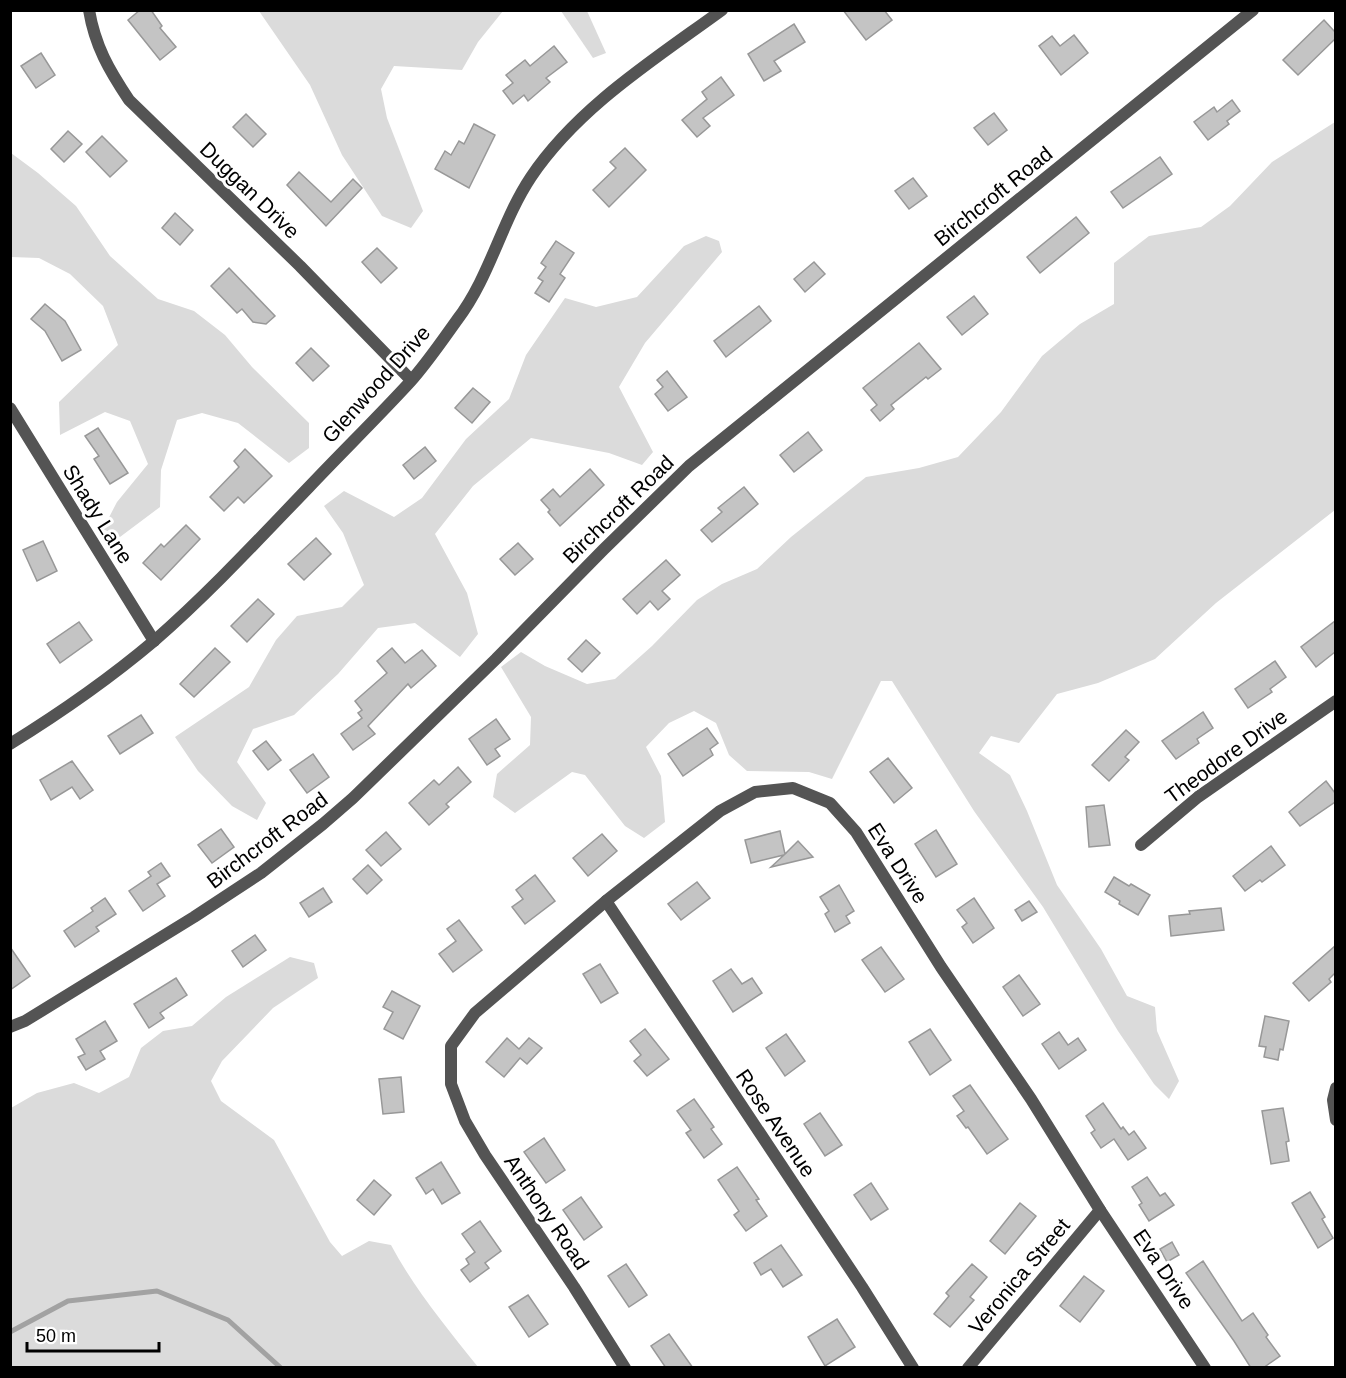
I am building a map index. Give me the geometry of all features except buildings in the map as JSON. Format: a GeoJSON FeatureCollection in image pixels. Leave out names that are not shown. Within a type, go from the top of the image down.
{"type":"FeatureCollection","features":[{"type":"Feature","properties":{"kind":"street","name":"Duggan Drive"},"geometry":{"type":"LineString","coordinates":[[89,10],[92,30],[107,66],[129,100],[300,266],[411,380]]}},
{"type":"Feature","properties":{"kind":"street","name":"Glenwood Drive"},"geometry":{"type":"LineString","coordinates":[[10,744],[66,709],[154,640],[246,553],[411,380],[460,317],[480,283],[511,210],[532,176],[556,145],[584,116],[645,66],[722,10]]}},
{"type":"Feature","properties":{"kind":"street","name":"Birchcroft Road"},"geometry":{"type":"LineString","coordinates":[[10,1027],[25,1021],[194,917],[261,873],[323,824],[353,798],[496,659],[689,466],[1253,10]]}},
{"type":"Feature","properties":{"kind":"street","name":"Shady Lane"},"geometry":{"type":"LineString","coordinates":[[10,408],[154,640]]}},
{"type":"Feature","properties":{"kind":"street","name":"Theodore Drive"},"geometry":{"type":"LineString","coordinates":[[1141,845],[1197,797],[1335,700]]}},
{"type":"Feature","properties":{"kind":"street","name":"Eva Drive"},"geometry":{"type":"LineString","coordinates":[[451,1072],[451,1046],[475,1013],[606,901],[720,811],[755,792],[793,788],[830,803],[856,832],[941,967],[1205,1368]]}},
{"type":"Feature","properties":{"kind":"street","name":"Rose Avenue"},"geometry":{"type":"LineString","coordinates":[[606,901],[913,1368]]}},
{"type":"Feature","properties":{"kind":"street","name":"Anthony Road"},"geometry":{"type":"LineString","coordinates":[[451,1072],[450,1084],[465,1121],[625,1368]]}},
{"type":"Feature","properties":{"kind":"street"},"geometry":{"type":"LineString","coordinates":[[1335,1088],[1335,1120]]}},
{"type":"Feature","properties":{"kind":"street","name":"Veronica Street"},"geometry":{"type":"LineString","coordinates":[[968,1368],[1100,1210]]}},
{"type":"Feature","properties":{"kind":"shaded area"},"geometry":{"type":"Polygon","coordinates":[[[259,11],[503,11],[478,42],[462,70],[394,66],[381,89],[387,118],[423,211],[411,228],[382,216],[342,155],[310,85],[259,11]]]}},
{"type":"Feature","properties":{"kind":"shaded area"},"geometry":{"type":"Polygon","coordinates":[[[561,11],[587,11],[606,53],[593,58],[561,11]]]}},
{"type":"Feature","properties":{"kind":"shaded area"},"geometry":{"type":"Polygon","coordinates":[[[1335,122],[1335,510],[1216,603],[1155,659],[1098,683],[1057,694],[1019,743],[991,736],[979,753],[1010,775],[1057,885],[1101,949],[1127,996],[1155,1007],[1157,1031],[1179,1081],[1169,1099],[1154,1084],[1118,1031],[1043,907],[974,811],[892,681],[881,681],[832,779],[809,772],[747,771],[729,755],[716,723],[694,711],[669,723],[646,747],[661,776],[665,822],[644,838],[625,826],[585,775],[572,772],[515,813],[493,797],[497,774],[530,745],[531,717],[501,667],[521,652],[545,666],[587,684],[615,679],[652,646],[697,600],[722,584],[757,569],[791,537],[866,477],[919,468],[958,457],[1001,412],[1042,356],[1080,324],[1114,304],[1114,263],[1149,236],[1201,227],[1230,206],[1272,162],[1335,122]]]}},
{"type":"Feature","properties":{"kind":"shaded area"},"geometry":{"type":"Polygon","coordinates":[[[11,153],[76,206],[110,256],[158,299],[194,311],[225,335],[252,367],[309,423],[309,448],[289,463],[238,423],[202,413],[177,420],[161,470],[160,507],[120,537],[103,529],[117,502],[148,464],[130,421],[105,412],[60,435],[59,402],[118,345],[103,306],[70,274],[39,258],[11,257],[11,153]]]}},
{"type":"Feature","properties":{"kind":"shaded area"},"geometry":{"type":"Polygon","coordinates":[[[706,236],[719,241],[722,252],[645,343],[619,387],[653,452],[642,465],[609,453],[531,438],[473,486],[435,534],[467,593],[478,634],[460,657],[415,623],[378,628],[338,674],[294,715],[253,729],[237,762],[266,803],[257,820],[232,806],[198,771],[175,737],[249,687],[276,640],[297,616],[342,607],[364,585],[343,533],[324,506],[344,491],[394,517],[422,498],[466,439],[509,399],[526,355],[565,298],[596,307],[637,297],[684,246],[706,236]]]}},
{"type":"Feature","properties":{"kind":"shaded area"},"geometry":{"type":"Polygon","coordinates":[[[290,957],[314,963],[318,978],[273,1008],[222,1061],[211,1081],[221,1101],[274,1140],[330,1242],[342,1256],[369,1241],[391,1245],[421,1293],[478,1367],[11,1367],[11,1108],[37,1093],[74,1083],[99,1093],[129,1077],[141,1048],[163,1031],[192,1026],[226,997],[290,957]]]}},
{"type":"Feature","properties":{"kind":"waterway"},"geometry":{"type":"LineString","coordinates":[[10,1332],[68,1301],[157,1291],[228,1320],[281,1368]]}}]}
